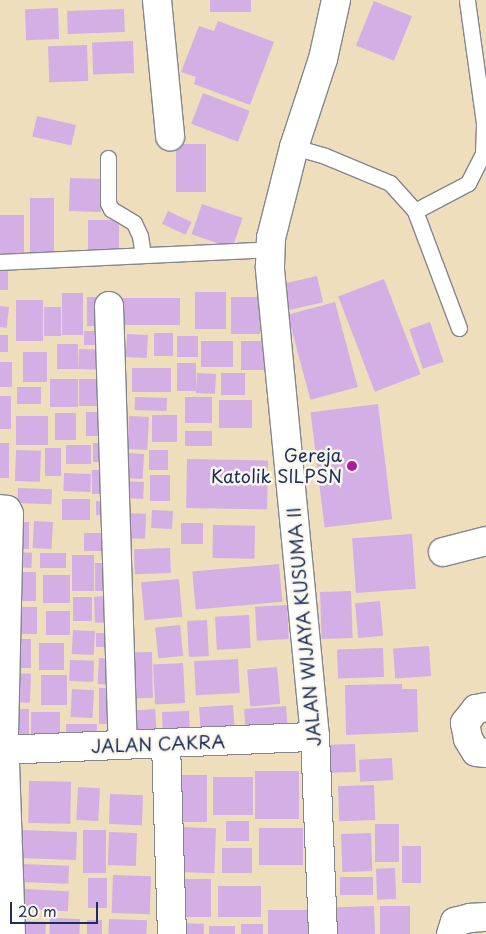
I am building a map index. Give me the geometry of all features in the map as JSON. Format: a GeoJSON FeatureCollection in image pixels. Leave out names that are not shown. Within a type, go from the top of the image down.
{"type":"FeatureCollection","features":[{"type":"Feature","properties":{"kind":"street"},"geometry":{"type":"LineString","coordinates":[[157,0],[170,136]]}},
{"type":"Feature","properties":{"kind":"street","name":"JALAN WIJAYA KUSUMA II"},"geometry":{"type":"LineString","coordinates":[[323,934],[315,737],[271,275],[271,238],[294,146],[324,60],[336,0]]}},
{"type":"Feature","properties":{"kind":"street"},"geometry":{"type":"LineString","coordinates":[[110,306],[123,745]]}},
{"type":"Feature","properties":{"kind":"street"},"geometry":{"type":"LineString","coordinates":[[0,509],[7,510],[9,514],[2,750],[11,934]]}},
{"type":"Feature","properties":{"kind":"street"},"geometry":{"type":"LineString","coordinates":[[443,552],[486,541]]}},
{"type":"Feature","properties":{"kind":"street"},"geometry":{"type":"LineString","coordinates":[[486,707],[476,709],[465,723],[468,739],[476,752],[486,753]]}},
{"type":"Feature","properties":{"kind":"street","name":"JALAN CAKRA"},"geometry":{"type":"LineString","coordinates":[[2,750],[315,737]]}},
{"type":"Feature","properties":{"kind":"street"},"geometry":{"type":"LineString","coordinates":[[166,744],[172,934]]}},
{"type":"Feature","properties":{"kind":"street"},"geometry":{"type":"LineString","coordinates":[[451,934],[455,922],[470,918],[486,917]]}},
{"type":"Feature","properties":{"kind":"lane"},"geometry":{"type":"LineString","coordinates":[[415,211],[468,183],[483,154],[484,123],[467,0]]}},
{"type":"Feature","properties":{"kind":"lane"},"geometry":{"type":"LineString","coordinates":[[294,146],[325,156],[390,183],[415,211],[458,328]]}},
{"type":"Feature","properties":{"kind":"lane"},"geometry":{"type":"LineString","coordinates":[[108,158],[108,203],[111,210],[134,223],[140,236],[143,255]]}},
{"type":"Feature","properties":{"kind":"lane"},"geometry":{"type":"LineString","coordinates":[[0,262],[271,249]]}},
{"type":"Feature","properties":{"kind":"building"},"geometry":{"type":"Polygon","coordinates":[[[210,0],[251,0],[251,12],[210,12],[210,0]]]}},
{"type":"Feature","properties":{"kind":"building"},"geometry":{"type":"Polygon","coordinates":[[[374,1],[412,16],[394,61],[356,46],[374,1]]]}},
{"type":"Feature","properties":{"kind":"building"},"geometry":{"type":"Polygon","coordinates":[[[58,8],[59,39],[26,40],[25,9],[58,8]]]}},
{"type":"Feature","properties":{"kind":"building"},"geometry":{"type":"Polygon","coordinates":[[[124,9],[125,32],[68,34],[67,11],[124,9]]]}},
{"type":"Feature","properties":{"kind":"building"},"geometry":{"type":"Polygon","coordinates":[[[218,21],[274,42],[250,105],[194,84],[196,77],[181,72],[199,26],[214,31],[218,21]]]}},
{"type":"Feature","properties":{"kind":"building"},"geometry":{"type":"Polygon","coordinates":[[[133,41],[134,73],[93,74],[92,42],[133,41]]]}},
{"type":"Feature","properties":{"kind":"building"},"geometry":{"type":"Polygon","coordinates":[[[87,45],[88,81],[49,82],[48,46],[87,45]]]}},
{"type":"Feature","properties":{"kind":"building"},"geometry":{"type":"Polygon","coordinates":[[[203,93],[250,111],[238,142],[191,124],[203,93]]]}},
{"type":"Feature","properties":{"kind":"building"},"geometry":{"type":"Polygon","coordinates":[[[37,116],[76,125],[71,145],[32,136],[37,116]]]}},
{"type":"Feature","properties":{"kind":"building"},"geometry":{"type":"Polygon","coordinates":[[[176,144],[206,144],[206,192],[176,192],[176,144]]]}},
{"type":"Feature","properties":{"kind":"building"},"geometry":{"type":"Polygon","coordinates":[[[70,178],[102,179],[101,212],[69,211],[70,178]]]}},
{"type":"Feature","properties":{"kind":"building"},"geometry":{"type":"Polygon","coordinates":[[[30,198],[54,198],[54,259],[30,259],[30,198]]]}},
{"type":"Feature","properties":{"kind":"building"},"geometry":{"type":"Polygon","coordinates":[[[202,204],[243,218],[232,248],[192,234],[202,204]]]}},
{"type":"Feature","properties":{"kind":"building"},"geometry":{"type":"Polygon","coordinates":[[[168,211],[192,222],[186,235],[162,224],[168,211]]]}},
{"type":"Feature","properties":{"kind":"building"},"geometry":{"type":"Polygon","coordinates":[[[0,215],[24,215],[24,258],[0,258],[0,215]]]}},
{"type":"Feature","properties":{"kind":"building"},"geometry":{"type":"Polygon","coordinates":[[[88,220],[119,220],[119,251],[88,251],[88,220]]]}},
{"type":"Feature","properties":{"kind":"building"},"geometry":{"type":"Polygon","coordinates":[[[0,263],[8,263],[8,290],[0,290],[0,263]]]}},
{"type":"Feature","properties":{"kind":"building"},"geometry":{"type":"Polygon","coordinates":[[[317,276],[323,302],[285,311],[279,285],[317,276]]]}},
{"type":"Feature","properties":{"kind":"building"},"geometry":{"type":"Polygon","coordinates":[[[384,279],[421,374],[375,392],[338,297],[384,279]]]}},
{"type":"Feature","properties":{"kind":"building"},"geometry":{"type":"Polygon","coordinates":[[[195,292],[226,292],[226,329],[195,329],[195,292]]]}},
{"type":"Feature","properties":{"kind":"building"},"geometry":{"type":"Polygon","coordinates":[[[62,293],[83,293],[83,335],[62,335],[62,293]]]}},
{"type":"Feature","properties":{"kind":"building"},"geometry":{"type":"Polygon","coordinates":[[[87,297],[104,297],[104,326],[87,326],[87,297]]]}},
{"type":"Feature","properties":{"kind":"building"},"geometry":{"type":"Polygon","coordinates":[[[231,297],[260,297],[260,334],[231,334],[231,297]]]}},
{"type":"Feature","properties":{"kind":"building"},"geometry":{"type":"Polygon","coordinates":[[[118,298],[180,298],[180,325],[118,325],[118,298]]]}},
{"type":"Feature","properties":{"kind":"building"},"geometry":{"type":"Polygon","coordinates":[[[16,300],[43,300],[43,341],[16,341],[16,300]]]}},
{"type":"Feature","properties":{"kind":"building"},"geometry":{"type":"Polygon","coordinates":[[[335,302],[358,387],[310,400],[288,315],[335,302]]]}},
{"type":"Feature","properties":{"kind":"building"},"geometry":{"type":"Polygon","coordinates":[[[0,306],[9,307],[7,328],[0,327],[0,306]]]}},
{"type":"Feature","properties":{"kind":"building"},"geometry":{"type":"Polygon","coordinates":[[[44,307],[61,307],[61,336],[44,336],[44,307]]]}},
{"type":"Feature","properties":{"kind":"building"},"geometry":{"type":"Polygon","coordinates":[[[430,322],[444,362],[423,369],[409,329],[430,322]]]}},
{"type":"Feature","properties":{"kind":"building"},"geometry":{"type":"Polygon","coordinates":[[[84,331],[109,331],[109,345],[84,345],[84,331]]]}},
{"type":"Feature","properties":{"kind":"building"},"geometry":{"type":"Polygon","coordinates":[[[154,333],[173,333],[173,356],[154,356],[154,333]]]}},
{"type":"Feature","properties":{"kind":"building"},"geometry":{"type":"Polygon","coordinates":[[[127,334],[148,335],[147,358],[126,357],[127,334]]]}},
{"type":"Feature","properties":{"kind":"building"},"geometry":{"type":"Polygon","coordinates":[[[0,335],[8,335],[8,352],[0,352],[0,335]]]}},
{"type":"Feature","properties":{"kind":"building"},"geometry":{"type":"Polygon","coordinates":[[[177,336],[198,336],[198,357],[177,357],[177,336]]]}},
{"type":"Feature","properties":{"kind":"building"},"geometry":{"type":"Polygon","coordinates":[[[201,341],[233,341],[233,367],[201,367],[201,341]]]}},
{"type":"Feature","properties":{"kind":"building"},"geometry":{"type":"Polygon","coordinates":[[[241,341],[268,341],[268,370],[241,370],[241,341]]]}},
{"type":"Feature","properties":{"kind":"building"},"geometry":{"type":"Polygon","coordinates":[[[57,344],[78,344],[78,369],[57,369],[57,344]]]}},
{"type":"Feature","properties":{"kind":"building"},"geometry":{"type":"Polygon","coordinates":[[[79,349],[109,350],[108,370],[78,369],[79,349]]]}},
{"type":"Feature","properties":{"kind":"building"},"geometry":{"type":"Polygon","coordinates":[[[23,352],[47,352],[47,382],[23,382],[23,352]]]}},
{"type":"Feature","properties":{"kind":"building"},"geometry":{"type":"Polygon","coordinates":[[[0,362],[12,362],[12,387],[0,387],[0,362]]]}},
{"type":"Feature","properties":{"kind":"building"},"geometry":{"type":"Polygon","coordinates":[[[177,363],[196,363],[196,391],[177,391],[177,363]]]}},
{"type":"Feature","properties":{"kind":"building"},"geometry":{"type":"Polygon","coordinates":[[[132,368],[171,368],[171,392],[132,392],[132,368]]]}},
{"type":"Feature","properties":{"kind":"building"},"geometry":{"type":"Polygon","coordinates":[[[197,373],[216,374],[215,394],[196,393],[197,373]]]}},
{"type":"Feature","properties":{"kind":"building"},"geometry":{"type":"Polygon","coordinates":[[[221,373],[245,373],[245,395],[221,395],[221,373]]]}},
{"type":"Feature","properties":{"kind":"building"},"geometry":{"type":"Polygon","coordinates":[[[50,379],[78,379],[78,407],[50,407],[50,379]]]}},
{"type":"Feature","properties":{"kind":"building"},"geometry":{"type":"Polygon","coordinates":[[[79,379],[109,379],[109,406],[79,406],[79,379]]]}},
{"type":"Feature","properties":{"kind":"building"},"geometry":{"type":"Polygon","coordinates":[[[17,387],[41,387],[41,404],[17,404],[17,387]]]}},
{"type":"Feature","properties":{"kind":"building"},"geometry":{"type":"Polygon","coordinates":[[[0,396],[11,396],[11,429],[0,429],[0,396]]]}},
{"type":"Feature","properties":{"kind":"building"},"geometry":{"type":"Polygon","coordinates":[[[135,397],[167,398],[167,411],[135,410],[135,397]]]}},
{"type":"Feature","properties":{"kind":"building"},"geometry":{"type":"Polygon","coordinates":[[[185,397],[212,397],[212,423],[185,423],[185,397]]]}},
{"type":"Feature","properties":{"kind":"building"},"geometry":{"type":"Polygon","coordinates":[[[219,400],[252,400],[252,428],[219,428],[219,400]]]}},
{"type":"Feature","properties":{"kind":"building","name":"Gereja Katolik SILPSN"},"geometry":{"type":"Polygon","coordinates":[[[378,404],[392,519],[325,527],[311,412],[378,404]]]}},
{"type":"Feature","properties":{"kind":"building"},"geometry":{"type":"Polygon","coordinates":[[[86,412],[111,412],[111,436],[86,436],[86,412]]]}},
{"type":"Feature","properties":{"kind":"building"},"geometry":{"type":"Polygon","coordinates":[[[55,413],[76,413],[76,440],[55,440],[55,413]]]}},
{"type":"Feature","properties":{"kind":"building"},"geometry":{"type":"Polygon","coordinates":[[[152,415],[177,415],[177,442],[152,442],[152,415]]]}},
{"type":"Feature","properties":{"kind":"building"},"geometry":{"type":"Polygon","coordinates":[[[16,416],[48,416],[48,445],[16,445],[16,416]]]}},
{"type":"Feature","properties":{"kind":"building"},"geometry":{"type":"Polygon","coordinates":[[[129,416],[149,417],[147,450],[127,449],[129,416]]]}},
{"type":"Feature","properties":{"kind":"building"},"geometry":{"type":"Polygon","coordinates":[[[185,431],[212,431],[212,446],[185,446],[185,431]]]}},
{"type":"Feature","properties":{"kind":"building"},"geometry":{"type":"Polygon","coordinates":[[[0,443],[9,443],[9,478],[0,478],[0,443]]]}},
{"type":"Feature","properties":{"kind":"building"},"geometry":{"type":"Polygon","coordinates":[[[93,443],[112,443],[112,462],[93,462],[93,443]]]}},
{"type":"Feature","properties":{"kind":"building"},"geometry":{"type":"Polygon","coordinates":[[[66,445],[91,445],[91,464],[66,464],[66,445]]]}},
{"type":"Feature","properties":{"kind":"building"},"geometry":{"type":"Polygon","coordinates":[[[45,448],[61,448],[61,476],[45,476],[45,448]]]}},
{"type":"Feature","properties":{"kind":"building"},"geometry":{"type":"Polygon","coordinates":[[[16,450],[41,451],[40,482],[15,481],[16,450]]]}},
{"type":"Feature","properties":{"kind":"building"},"geometry":{"type":"Polygon","coordinates":[[[149,450],[168,450],[168,470],[149,470],[149,450]]]}},
{"type":"Feature","properties":{"kind":"building"},"geometry":{"type":"Polygon","coordinates":[[[126,453],[144,454],[143,479],[125,478],[126,453]]]}},
{"type":"Feature","properties":{"kind":"building"},"geometry":{"type":"Polygon","coordinates":[[[187,459],[268,460],[267,509],[186,508],[187,459]]]}},
{"type":"Feature","properties":{"kind":"building"},"geometry":{"type":"Polygon","coordinates":[[[92,470],[112,470],[112,494],[92,494],[92,470]]]}},
{"type":"Feature","properties":{"kind":"building"},"geometry":{"type":"Polygon","coordinates":[[[64,473],[91,474],[90,492],[63,491],[64,473]]]}},
{"type":"Feature","properties":{"kind":"building"},"geometry":{"type":"Polygon","coordinates":[[[150,475],[170,475],[170,501],[150,501],[150,475]]]}},
{"type":"Feature","properties":{"kind":"building"},"geometry":{"type":"Polygon","coordinates":[[[124,481],[144,482],[143,499],[123,498],[124,481]]]}},
{"type":"Feature","properties":{"kind":"building"},"geometry":{"type":"Polygon","coordinates":[[[18,488],[52,489],[51,504],[17,503],[18,488]]]}},
{"type":"Feature","properties":{"kind":"building"},"geometry":{"type":"Polygon","coordinates":[[[62,499],[90,499],[90,520],[62,520],[62,499]]]}},
{"type":"Feature","properties":{"kind":"building"},"geometry":{"type":"Polygon","coordinates":[[[96,501],[113,501],[113,515],[96,515],[96,501]]]}},
{"type":"Feature","properties":{"kind":"building"},"geometry":{"type":"Polygon","coordinates":[[[152,510],[173,511],[172,529],[151,528],[152,510]]]}},
{"type":"Feature","properties":{"kind":"building"},"geometry":{"type":"Polygon","coordinates":[[[123,513],[146,514],[145,539],[122,538],[123,513]]]}},
{"type":"Feature","properties":{"kind":"building"},"geometry":{"type":"Polygon","coordinates":[[[34,521],[53,522],[52,549],[33,548],[34,521]]]}},
{"type":"Feature","properties":{"kind":"building"},"geometry":{"type":"Polygon","coordinates":[[[15,522],[29,522],[29,549],[15,549],[15,522]]]}},
{"type":"Feature","properties":{"kind":"building"},"geometry":{"type":"Polygon","coordinates":[[[181,523],[203,523],[203,544],[181,544],[181,523]]]}},
{"type":"Feature","properties":{"kind":"building"},"geometry":{"type":"Polygon","coordinates":[[[213,525],[255,526],[254,559],[212,558],[213,525]]]}},
{"type":"Feature","properties":{"kind":"building"},"geometry":{"type":"Polygon","coordinates":[[[84,533],[105,533],[105,551],[84,551],[84,533]]]}},
{"type":"Feature","properties":{"kind":"building"},"geometry":{"type":"Polygon","coordinates":[[[412,534],[416,589],[356,593],[352,538],[412,534]]]}},
{"type":"Feature","properties":{"kind":"building"},"geometry":{"type":"Polygon","coordinates":[[[170,548],[171,573],[135,574],[134,549],[170,548]]]}},
{"type":"Feature","properties":{"kind":"building"},"geometry":{"type":"Polygon","coordinates":[[[8,552],[32,553],[31,568],[7,567],[8,552]]]}},
{"type":"Feature","properties":{"kind":"building"},"geometry":{"type":"Polygon","coordinates":[[[40,553],[66,553],[66,568],[40,568],[40,553]]]}},
{"type":"Feature","properties":{"kind":"building"},"geometry":{"type":"Polygon","coordinates":[[[72,555],[94,555],[94,591],[72,591],[72,555]]]}},
{"type":"Feature","properties":{"kind":"building"},"geometry":{"type":"Polygon","coordinates":[[[95,563],[115,563],[115,591],[95,591],[95,563]]]}},
{"type":"Feature","properties":{"kind":"building"},"geometry":{"type":"Polygon","coordinates":[[[279,564],[282,602],[196,609],[192,572],[279,564]]]}},
{"type":"Feature","properties":{"kind":"building"},"geometry":{"type":"Polygon","coordinates":[[[9,572],[36,572],[36,601],[9,601],[9,572]]]}},
{"type":"Feature","properties":{"kind":"building"},"geometry":{"type":"Polygon","coordinates":[[[43,575],[70,575],[70,603],[43,603],[43,575]]]}},
{"type":"Feature","properties":{"kind":"building"},"geometry":{"type":"Polygon","coordinates":[[[179,579],[182,617],[144,620],[141,582],[179,579]]]}},
{"type":"Feature","properties":{"kind":"building"},"geometry":{"type":"Polygon","coordinates":[[[351,591],[353,638],[322,639],[320,592],[351,591]]]}},
{"type":"Feature","properties":{"kind":"building"},"geometry":{"type":"Polygon","coordinates":[[[116,596],[117,622],[95,623],[94,597],[116,596]]]}},
{"type":"Feature","properties":{"kind":"building"},"geometry":{"type":"Polygon","coordinates":[[[73,597],[92,597],[92,621],[73,621],[73,597]]]}},
{"type":"Feature","properties":{"kind":"building"},"geometry":{"type":"Polygon","coordinates":[[[380,601],[383,636],[358,638],[355,603],[380,601]]]}},
{"type":"Feature","properties":{"kind":"building"},"geometry":{"type":"Polygon","coordinates":[[[287,605],[289,639],[257,641],[255,607],[287,605]]]}},
{"type":"Feature","properties":{"kind":"building"},"geometry":{"type":"Polygon","coordinates":[[[11,607],[37,607],[37,634],[11,634],[11,607]]]}},
{"type":"Feature","properties":{"kind":"building"},"geometry":{"type":"Polygon","coordinates":[[[46,611],[70,611],[70,635],[46,635],[46,611]]]}},
{"type":"Feature","properties":{"kind":"building"},"geometry":{"type":"Polygon","coordinates":[[[249,615],[251,648],[217,650],[215,617],[249,615]]]}},
{"type":"Feature","properties":{"kind":"building"},"geometry":{"type":"Polygon","coordinates":[[[207,620],[209,656],[189,657],[187,621],[207,620]]]}},
{"type":"Feature","properties":{"kind":"building"},"geometry":{"type":"Polygon","coordinates":[[[180,625],[183,656],[158,658],[155,628],[180,625]]]}},
{"type":"Feature","properties":{"kind":"building"},"geometry":{"type":"Polygon","coordinates":[[[73,630],[95,631],[94,655],[72,654],[73,630]]]}},
{"type":"Feature","properties":{"kind":"building"},"geometry":{"type":"Polygon","coordinates":[[[96,633],[118,633],[118,647],[96,647],[96,633]]]}},
{"type":"Feature","properties":{"kind":"building"},"geometry":{"type":"Polygon","coordinates":[[[11,639],[31,639],[31,668],[11,668],[11,639]]]}},
{"type":"Feature","properties":{"kind":"building"},"geometry":{"type":"Polygon","coordinates":[[[39,643],[64,643],[64,670],[39,670],[39,643]]]}},
{"type":"Feature","properties":{"kind":"building"},"geometry":{"type":"Polygon","coordinates":[[[429,646],[431,676],[395,678],[393,649],[429,646]]]}},
{"type":"Feature","properties":{"kind":"building"},"geometry":{"type":"Polygon","coordinates":[[[383,648],[384,677],[338,679],[337,650],[383,648]]]}},
{"type":"Feature","properties":{"kind":"building"},"geometry":{"type":"Polygon","coordinates":[[[124,652],[152,652],[153,698],[125,698],[124,652]]]}},
{"type":"Feature","properties":{"kind":"building"},"geometry":{"type":"Polygon","coordinates":[[[99,658],[117,659],[116,685],[98,684],[99,658]]]}},
{"type":"Feature","properties":{"kind":"building"},"geometry":{"type":"Polygon","coordinates":[[[238,659],[240,693],[196,695],[194,661],[238,659]]]}},
{"type":"Feature","properties":{"kind":"building"},"geometry":{"type":"Polygon","coordinates":[[[70,660],[94,661],[93,682],[69,681],[70,660]]]}},
{"type":"Feature","properties":{"kind":"building"},"geometry":{"type":"Polygon","coordinates":[[[183,663],[185,703],[155,705],[153,665],[183,663]]]}},
{"type":"Feature","properties":{"kind":"building"},"geometry":{"type":"Polygon","coordinates":[[[277,667],[280,704],[250,706],[247,670],[277,667]]]}},
{"type":"Feature","properties":{"kind":"building"},"geometry":{"type":"Polygon","coordinates":[[[7,673],[31,674],[30,703],[6,702],[7,673]]]}},
{"type":"Feature","properties":{"kind":"building"},"geometry":{"type":"Polygon","coordinates":[[[41,675],[67,675],[67,705],[41,705],[41,675]]]}},
{"type":"Feature","properties":{"kind":"building"},"geometry":{"type":"Polygon","coordinates":[[[402,684],[402,689],[417,689],[418,732],[346,735],[345,685],[402,684]]]}},
{"type":"Feature","properties":{"kind":"building"},"geometry":{"type":"Polygon","coordinates":[[[99,688],[117,688],[117,724],[99,724],[99,688]]]}},
{"type":"Feature","properties":{"kind":"building"},"geometry":{"type":"Polygon","coordinates":[[[72,689],[94,690],[93,718],[71,717],[72,689]]]}},
{"type":"Feature","properties":{"kind":"building"},"geometry":{"type":"Polygon","coordinates":[[[233,705],[235,732],[201,734],[199,707],[233,705]]]}},
{"type":"Feature","properties":{"kind":"building"},"geometry":{"type":"Polygon","coordinates":[[[286,706],[288,735],[246,738],[244,709],[286,706]]]}},
{"type":"Feature","properties":{"kind":"building"},"geometry":{"type":"Polygon","coordinates":[[[5,709],[29,709],[29,742],[5,742],[5,709]]]}},
{"type":"Feature","properties":{"kind":"building"},"geometry":{"type":"Polygon","coordinates":[[[155,709],[157,736],[130,738],[128,711],[155,709]]]}},
{"type":"Feature","properties":{"kind":"building"},"geometry":{"type":"Polygon","coordinates":[[[189,711],[190,734],[163,735],[162,712],[189,711]]]}},
{"type":"Feature","properties":{"kind":"building"},"geometry":{"type":"Polygon","coordinates":[[[31,712],[60,712],[60,746],[31,746],[31,712]]]}},
{"type":"Feature","properties":{"kind":"building"},"geometry":{"type":"Polygon","coordinates":[[[66,724],[97,724],[97,740],[66,740],[66,724]]]}},
{"type":"Feature","properties":{"kind":"building"},"geometry":{"type":"Polygon","coordinates":[[[355,744],[356,772],[331,773],[330,745],[355,744]]]}},
{"type":"Feature","properties":{"kind":"building"},"geometry":{"type":"Polygon","coordinates":[[[392,758],[393,780],[360,782],[359,760],[392,758]]]}},
{"type":"Feature","properties":{"kind":"building"},"geometry":{"type":"Polygon","coordinates":[[[255,771],[299,771],[299,819],[255,819],[255,771]]]}},
{"type":"Feature","properties":{"kind":"building"},"geometry":{"type":"Polygon","coordinates":[[[178,775],[207,775],[207,822],[178,822],[178,775]]]}},
{"type":"Feature","properties":{"kind":"building"},"geometry":{"type":"Polygon","coordinates":[[[213,777],[253,777],[253,815],[213,815],[213,777]]]}},
{"type":"Feature","properties":{"kind":"building"},"geometry":{"type":"Polygon","coordinates":[[[29,781],[71,782],[70,824],[28,823],[29,781]]]}},
{"type":"Feature","properties":{"kind":"building"},"geometry":{"type":"Polygon","coordinates":[[[374,785],[375,820],[339,821],[338,786],[374,785]]]}},
{"type":"Feature","properties":{"kind":"building"},"geometry":{"type":"Polygon","coordinates":[[[78,787],[100,788],[98,821],[76,820],[78,787]]]}},
{"type":"Feature","properties":{"kind":"building"},"geometry":{"type":"Polygon","coordinates":[[[110,794],[143,795],[142,825],[109,824],[110,794]]]}},
{"type":"Feature","properties":{"kind":"building"},"geometry":{"type":"Polygon","coordinates":[[[226,821],[249,821],[249,841],[226,841],[226,821]]]}},
{"type":"Feature","properties":{"kind":"building"},"geometry":{"type":"Polygon","coordinates":[[[375,824],[399,824],[399,862],[375,862],[375,824]]]}},
{"type":"Feature","properties":{"kind":"building"},"geometry":{"type":"Polygon","coordinates":[[[180,827],[216,828],[214,873],[178,872],[180,827]]]}},
{"type":"Feature","properties":{"kind":"building"},"geometry":{"type":"Polygon","coordinates":[[[259,828],[303,828],[303,865],[259,865],[259,828]]]}},
{"type":"Feature","properties":{"kind":"building"},"geometry":{"type":"Polygon","coordinates":[[[20,830],[77,832],[76,860],[19,858],[20,830]]]}},
{"type":"Feature","properties":{"kind":"building"},"geometry":{"type":"Polygon","coordinates":[[[83,830],[106,830],[106,873],[83,873],[83,830]]]}},
{"type":"Feature","properties":{"kind":"building"},"geometry":{"type":"Polygon","coordinates":[[[109,832],[137,833],[136,866],[108,865],[109,832]]]}},
{"type":"Feature","properties":{"kind":"building"},"geometry":{"type":"Polygon","coordinates":[[[371,833],[372,871],[342,872],[341,834],[371,833]]]}},
{"type":"Feature","properties":{"kind":"building"},"geometry":{"type":"Polygon","coordinates":[[[402,846],[421,846],[421,883],[402,883],[402,846]]]}},
{"type":"Feature","properties":{"kind":"building"},"geometry":{"type":"Polygon","coordinates":[[[222,848],[252,848],[252,873],[222,873],[222,848]]]}},
{"type":"Feature","properties":{"kind":"building"},"geometry":{"type":"Polygon","coordinates":[[[21,864],[69,866],[68,884],[20,882],[21,864]]]}},
{"type":"Feature","properties":{"kind":"building"},"geometry":{"type":"Polygon","coordinates":[[[395,868],[396,899],[377,900],[376,869],[395,868]]]}},
{"type":"Feature","properties":{"kind":"building"},"geometry":{"type":"Polygon","coordinates":[[[113,875],[151,876],[150,914],[112,913],[113,875]]]}},
{"type":"Feature","properties":{"kind":"building"},"geometry":{"type":"Polygon","coordinates":[[[340,877],[373,877],[373,895],[340,895],[340,877]]]}},
{"type":"Feature","properties":{"kind":"building"},"geometry":{"type":"Polygon","coordinates":[[[88,878],[107,878],[107,908],[88,908],[88,878]]]}},
{"type":"Feature","properties":{"kind":"building"},"geometry":{"type":"Polygon","coordinates":[[[182,879],[211,879],[211,917],[182,917],[182,879]]]}},
{"type":"Feature","properties":{"kind":"building"},"geometry":{"type":"Polygon","coordinates":[[[218,886],[261,886],[261,917],[218,917],[218,886]]]}},
{"type":"Feature","properties":{"kind":"building"},"geometry":{"type":"Polygon","coordinates":[[[25,889],[69,891],[68,911],[24,909],[25,889]]]}},
{"type":"Feature","properties":{"kind":"building"},"geometry":{"type":"Polygon","coordinates":[[[374,906],[375,934],[331,934],[330,908],[374,906]]]}},
{"type":"Feature","properties":{"kind":"building"},"geometry":{"type":"Polygon","coordinates":[[[380,906],[410,906],[410,934],[380,934],[380,906]]]}},
{"type":"Feature","properties":{"kind":"building"},"geometry":{"type":"Polygon","coordinates":[[[268,910],[311,910],[311,934],[268,934],[268,910]]]}},
{"type":"Feature","properties":{"kind":"building"},"geometry":{"type":"Polygon","coordinates":[[[50,918],[80,919],[79,934],[49,934],[50,918]]]}},
{"type":"Feature","properties":{"kind":"building"},"geometry":{"type":"Polygon","coordinates":[[[109,919],[147,920],[146,934],[108,934],[109,919]]]}},
{"type":"Feature","properties":{"kind":"building"},"geometry":{"type":"Polygon","coordinates":[[[87,920],[102,920],[102,934],[87,934],[87,920]]]}},
{"type":"Feature","properties":{"kind":"building"},"geometry":{"type":"Polygon","coordinates":[[[21,921],[46,922],[46,934],[21,934],[21,921]]]}},
{"type":"Feature","properties":{"kind":"building"},"geometry":{"type":"Polygon","coordinates":[[[180,923],[204,924],[204,934],[180,934],[180,923]]]}},
{"type":"Feature","properties":{"kind":"building"},"geometry":{"type":"Polygon","coordinates":[[[241,924],[263,924],[263,934],[241,934],[241,924]]]}},
{"type":"Feature","properties":{"kind":"building"},"geometry":{"type":"Polygon","coordinates":[[[209,926],[235,926],[235,934],[209,934],[209,926]]]}},
{"type":"Feature","properties":{"kind":"place","name":"Gereja Katolik SILPSN"},"geometry":{"type":"Point","coordinates":[352,466]}}]}
